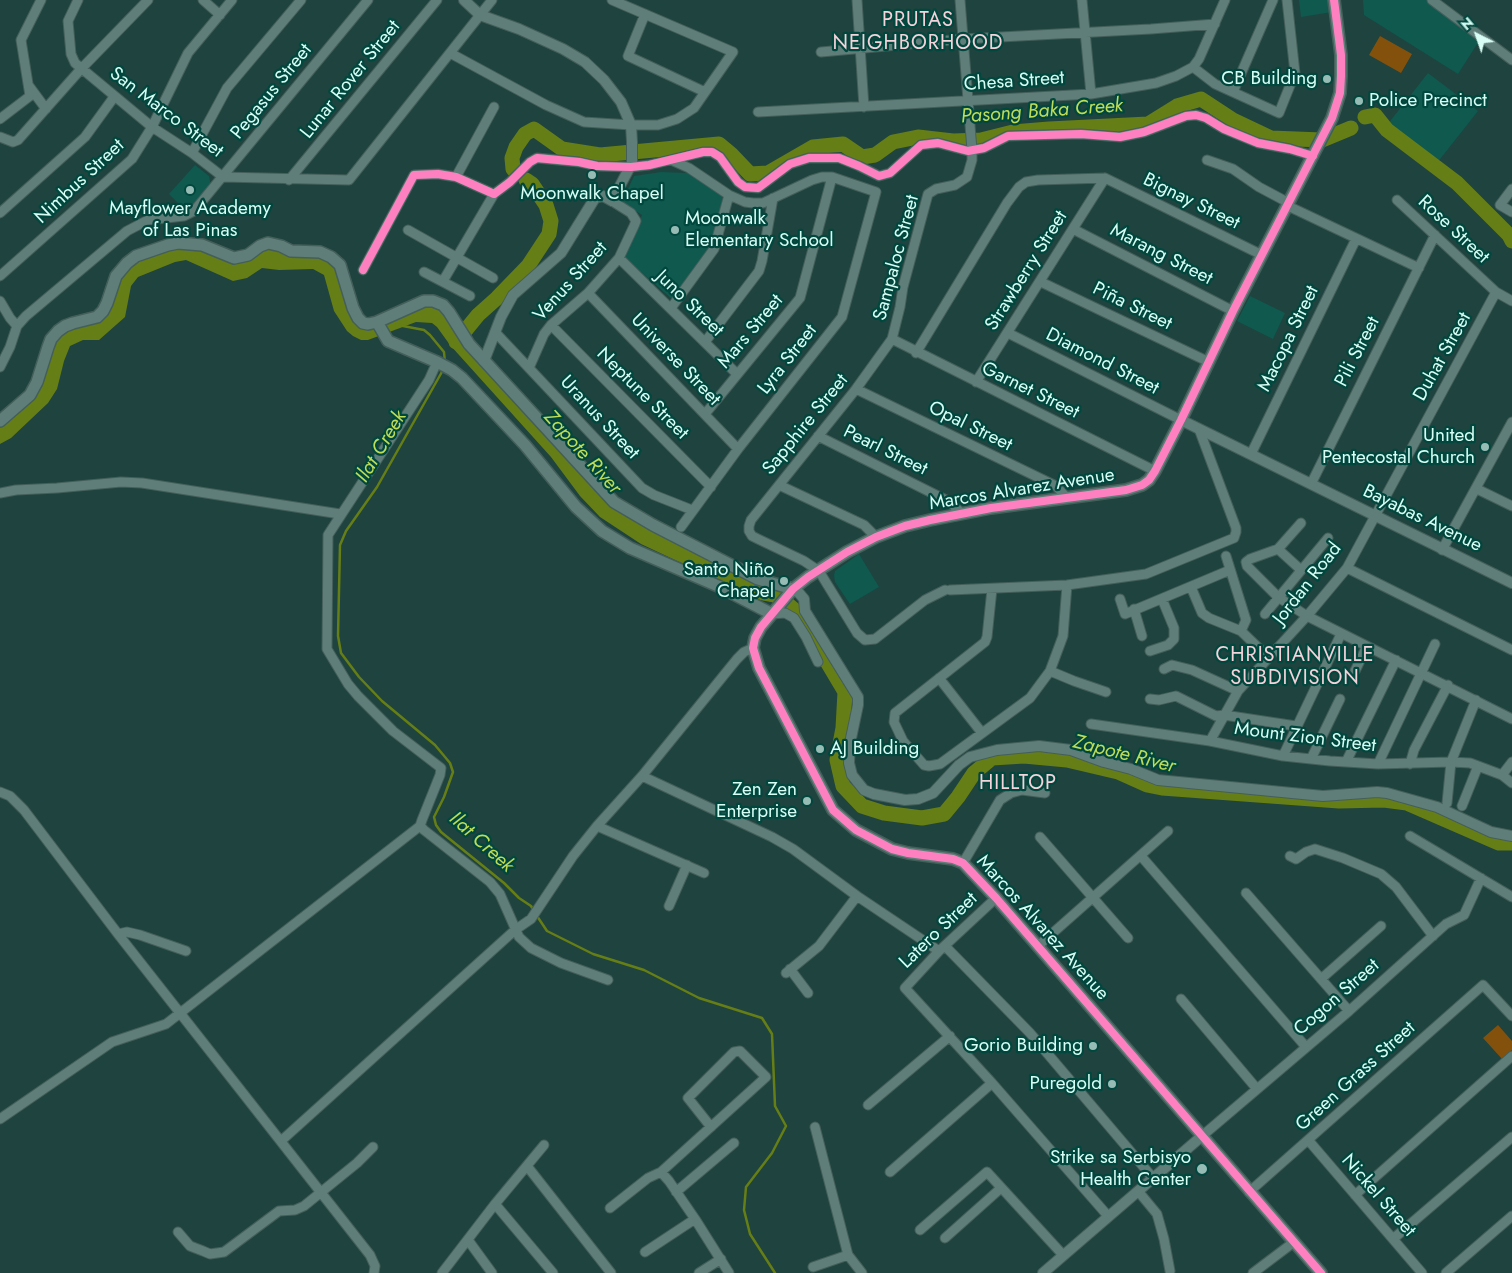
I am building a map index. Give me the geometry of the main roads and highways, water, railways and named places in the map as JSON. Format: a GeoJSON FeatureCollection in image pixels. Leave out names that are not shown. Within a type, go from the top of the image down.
{"type":"FeatureCollection","features":[{"type":"Feature","properties":{"kind":"main road","name":"Marcos Alvarez Avenue"},"geometry":{"type":"LineString","coordinates":[[1321,1273],[1038,946],[963,863],[953,859],[892,849],[869,838],[844,821],[833,810],[824,796],[759,668],[753,648],[755,638],[762,627],[790,592],[847,552],[876,537],[905,526],[961,513],[1134,488],[1149,480],[1181,420],[1233,311],[1323,137],[1337,105],[1341,84],[1341,55],[1334,0]]}},
{"type":"Feature","properties":{"kind":"main road"},"geometry":{"type":"LineString","coordinates":[[0,421],[30,395],[37,382],[48,347],[58,331],[73,323],[96,317],[103,311],[116,276],[121,268],[136,256],[178,243],[202,246],[234,258],[248,255],[260,246],[268,243],[291,251],[326,254],[340,265],[353,308],[358,318],[365,324],[378,323],[419,303],[428,301],[438,302],[484,361],[614,502],[653,525],[758,579],[790,592]]}},
{"type":"Feature","properties":{"kind":"main road"},"geometry":{"type":"LineString","coordinates":[[378,323],[384,337],[395,345],[439,363],[462,378],[525,445],[576,507],[602,531],[630,548],[775,610]]}},
{"type":"Feature","properties":{"kind":"waterway","name":"Pasong Baka Creek"},"geometry":{"type":"LineString","coordinates":[[516,172],[513,169],[512,158],[516,147],[525,134],[534,129],[562,149],[600,155],[719,144],[750,174],[768,173],[813,147],[843,144],[862,157],[875,155],[893,142],[918,137],[953,141],[981,140],[1013,132],[1148,124],[1177,106],[1201,99],[1233,120],[1271,138],[1322,140],[1351,128]]}},
{"type":"Feature","properties":{"kind":"waterway","name":"Pasong Baka Creek"},"geometry":{"type":"LineString","coordinates":[[1365,117],[1375,115],[1387,130],[1457,183],[1509,235],[1512,241]]}},
{"type":"Feature","properties":{"kind":"waterway","name":"Pasong Baka Creek"},"geometry":{"type":"LineString","coordinates":[[456,342],[478,315],[528,266],[549,234],[551,221],[546,205],[532,184],[526,180]]}},
{"type":"Feature","properties":{"kind":"waterway","name":"Ilat Creek"},"geometry":{"type":"LineString","coordinates":[[403,326],[424,330],[430,335],[444,352],[445,363]]}},
{"type":"Feature","properties":{"kind":"waterway","name":"Ilat Creek"},"geometry":{"type":"LineString","coordinates":[[443,370],[377,487],[346,531],[340,545],[338,636],[341,653],[359,677],[382,701],[435,745],[450,763],[453,772],[434,817],[436,825],[441,832],[504,883],[519,898],[531,906],[534,911]]}},
{"type":"Feature","properties":{"kind":"waterway","name":"Zapote River"},"geometry":{"type":"LineString","coordinates":[[759,589],[779,597],[798,613],[845,692],[843,728],[837,760],[843,786],[862,806],[884,813],[922,818],[944,814],[974,773],[992,758],[1024,756],[1067,760],[1118,772],[1147,785],[1162,788],[1339,801],[1384,800],[1407,803],[1499,843],[1512,843]]}},
{"type":"Feature","properties":{"kind":"waterway","name":"Ilat Creek"},"geometry":{"type":"LineString","coordinates":[[537,916],[547,931],[593,954],[644,970],[699,998],[762,1018],[772,1034],[775,1106],[786,1126],[772,1153],[746,1187],[744,1210],[750,1234],[775,1273]]}},
{"type":"Feature","properties":{"kind":"place","name":"CB Building"},"geometry":{"type":"Point","coordinates":[1327,79]}},
{"type":"Feature","properties":{"kind":"place","name":"Police Precinct"},"geometry":{"type":"Point","coordinates":[1359,101]}},
{"type":"Feature","properties":{"kind":"place","name":"Moonwalk Chapel"},"geometry":{"type":"Point","coordinates":[592,175]}},
{"type":"Feature","properties":{"kind":"place","name":"Mayflower Academy of Las Pinas"},"geometry":{"type":"Point","coordinates":[190,190]}},
{"type":"Feature","properties":{"kind":"place","name":"Moonwalk Elementary School"},"geometry":{"type":"Point","coordinates":[675,230]}},
{"type":"Feature","properties":{"kind":"place","name":"United Pentecostal Church"},"geometry":{"type":"Point","coordinates":[1485,447]}},
{"type":"Feature","properties":{"kind":"place","name":"Santo Niño Chapel"},"geometry":{"type":"Point","coordinates":[784,581]}},
{"type":"Feature","properties":{"kind":"place","name":"AJ Building"},"geometry":{"type":"Point","coordinates":[820,749]}},
{"type":"Feature","properties":{"kind":"place","name":"Zen Zen Enterprise"},"geometry":{"type":"Point","coordinates":[807,801]}},
{"type":"Feature","properties":{"kind":"place","name":"Gorio Building"},"geometry":{"type":"Point","coordinates":[1093,1046]}},
{"type":"Feature","properties":{"kind":"place","name":"Puregold"},"geometry":{"type":"Point","coordinates":[1112,1084]}},
{"type":"Feature","properties":{"kind":"place","name":"Strike sa Serbisyo Health Center"},"geometry":{"type":"Point","coordinates":[1202,1169]}},
{"type":"Feature","properties":{"kind":"district","name":"PRUTAS NEIGHBORHOOD"},"geometry":{"type":"Point","coordinates":[918,32]}},
{"type":"Feature","properties":{"kind":"district","name":"CHRISTIANVILLE SUBDIVISION"},"geometry":{"type":"Point","coordinates":[1295,668]}},
{"type":"Feature","properties":{"kind":"district","name":"HILLTOP"},"geometry":{"type":"Point","coordinates":[1018,784]}}]}
